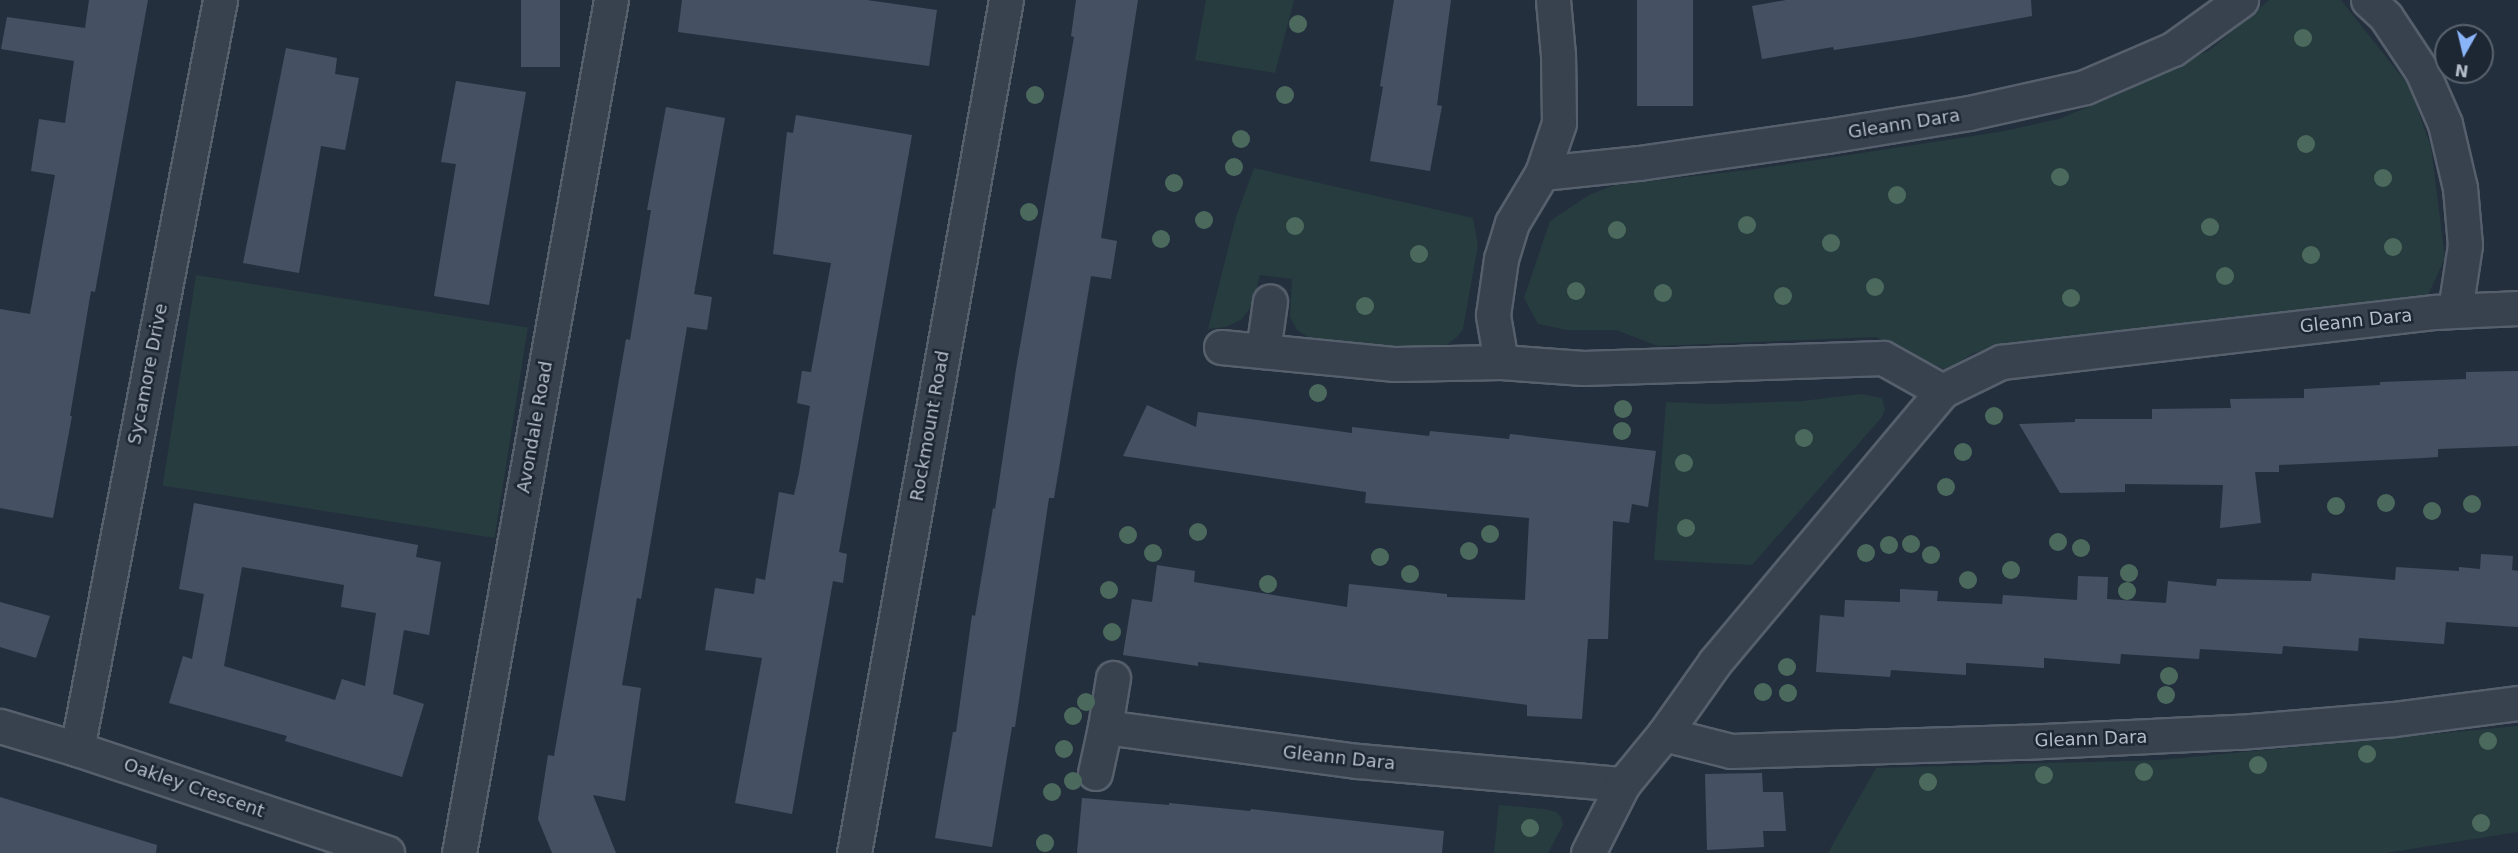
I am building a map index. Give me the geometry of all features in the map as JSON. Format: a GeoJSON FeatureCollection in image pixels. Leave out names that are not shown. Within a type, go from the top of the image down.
{"type":"FeatureCollection","features":[{"type":"Feature","properties":{"kind":"street","name":"Sycamore Drive"},"geometry":{"type":"LineString","coordinates":[[77,749],[220,0]]}},
{"type":"Feature","properties":{"kind":"street","name":"Avondale Road"},"geometry":{"type":"LineString","coordinates":[[459,853],[611,0]]}},
{"type":"Feature","properties":{"kind":"street","name":"Rockmount Road"},"geometry":{"type":"LineString","coordinates":[[854,853],[1006,0]]}},
{"type":"Feature","properties":{"kind":"street"},"geometry":{"type":"LineString","coordinates":[[1501,362],[1493,315],[1501,259],[1512,223],[1542,173],[1559,123],[1558,55],[1553,0]]}},
{"type":"Feature","properties":{"kind":"street","name":"Gleann Dara"},"geometry":{"type":"LineString","coordinates":[[1542,173],[1639,163],[1827,136],[1978,111],[2085,87],[2173,49],[2241,0]]}},
{"type":"Feature","properties":{"kind":"street"},"geometry":{"type":"LineString","coordinates":[[2368,0],[2386,17],[2422,71],[2445,124],[2460,188],[2465,245],[2455,310]]}},
{"type":"Feature","properties":{"kind":"street"},"geometry":{"type":"LineString","coordinates":[[1263,351],[1270,301]]}},
{"type":"Feature","properties":{"kind":"street","name":"Gleann Dara"},"geometry":{"type":"LineString","coordinates":[[1588,853],[1623,784],[1664,734],[1715,662],[1942,391],[2001,362],[2455,310],[2518,308]]}},
{"type":"Feature","properties":{"kind":"street"},"geometry":{"type":"LineString","coordinates":[[1221,347],[1395,364],[1501,362],[1583,368],[1883,358],[1942,391]]}},
{"type":"Feature","properties":{"kind":"street"},"geometry":{"type":"LineString","coordinates":[[1095,773],[1113,678]]}},
{"type":"Feature","properties":{"kind":"street","name":"Gleann Dara"},"geometry":{"type":"LineString","coordinates":[[1664,734],[1731,751],[2023,742],[2239,732],[2394,719],[2518,703]]}},
{"type":"Feature","properties":{"kind":"street","name":"Oakley Crescent"},"geometry":{"type":"LineString","coordinates":[[0,726],[77,749],[387,853]]}},
{"type":"Feature","properties":{"kind":"street","name":"Gleann Dara"},"geometry":{"type":"LineString","coordinates":[[1105,727],[1358,761],[1623,784]]}},
{"type":"Feature","properties":{"kind":"green space"},"geometry":{"type":"Polygon","coordinates":[[[1206,0],[1294,0],[1275,73],[1195,60],[1206,0]]]}},
{"type":"Feature","properties":{"kind":"green space"},"geometry":{"type":"Polygon","coordinates":[[[2269,0],[2341,0],[2409,86],[2431,147],[2445,258],[2428,295],[2222,323],[2027,341],[1974,353],[1946,370],[1876,337],[1658,346],[1616,330],[1567,330],[1538,324],[1524,298],[1550,221],[1589,195],[1615,185],[1756,169],[1999,132],[2059,119],[2124,92],[2210,50],[2269,0]]]}},
{"type":"Feature","properties":{"kind":"green space"},"geometry":{"type":"Polygon","coordinates":[[[1254,168],[1473,218],[1478,245],[1463,329],[1458,336],[1442,349],[1417,352],[1311,339],[1297,330],[1290,317],[1292,279],[1260,275],[1252,305],[1242,319],[1226,327],[1208,329],[1236,217],[1254,168]]]}},
{"type":"Feature","properties":{"kind":"green space"},"geometry":{"type":"Polygon","coordinates":[[[196,275],[528,328],[495,538],[163,485],[196,275]]]}},
{"type":"Feature","properties":{"kind":"green space"},"geometry":{"type":"Polygon","coordinates":[[[1861,394],[1882,398],[1885,409],[1882,417],[1752,565],[1654,560],[1666,402],[1713,404],[1802,401],[1861,394]]]}},
{"type":"Feature","properties":{"kind":"green space"},"geometry":{"type":"Polygon","coordinates":[[[2518,726],[2518,832],[2385,853],[1828,853],[1876,768],[2160,760],[2518,726]]]}},
{"type":"Feature","properties":{"kind":"green space"},"geometry":{"type":"Polygon","coordinates":[[[1499,805],[1556,812],[1561,817],[1563,825],[1548,853],[1494,853],[1499,805]]]}},
{"type":"Feature","properties":{"kind":"building"},"geometry":{"type":"Polygon","coordinates":[[[89,0],[148,0],[95,292],[91,291],[70,416],[72,416],[53,518],[0,508],[0,309],[30,314],[55,175],[31,171],[39,119],[65,123],[74,61],[1,49],[7,17],[85,28],[89,0]]]}},
{"type":"Feature","properties":{"kind":"building"},"geometry":{"type":"Polygon","coordinates":[[[521,0],[560,0],[560,67],[521,67],[521,0]]]}},
{"type":"Feature","properties":{"kind":"building"},"geometry":{"type":"Polygon","coordinates":[[[682,0],[867,0],[937,10],[929,66],[678,32],[682,0]]]}},
{"type":"Feature","properties":{"kind":"building"},"geometry":{"type":"Polygon","coordinates":[[[1076,0],[1138,0],[1101,238],[1117,241],[1111,279],[1091,276],[1054,498],[1049,498],[1015,727],[1012,727],[992,847],[935,838],[953,732],[956,732],[972,615],[975,616],[993,508],[995,509],[1016,369],[1074,37],[1071,36],[1076,0]]]}},
{"type":"Feature","properties":{"kind":"building"},"geometry":{"type":"Polygon","coordinates":[[[1394,0],[1451,0],[1437,105],[1442,106],[1430,171],[1370,161],[1383,87],[1380,86],[1394,0]]]}},
{"type":"Feature","properties":{"kind":"building"},"geometry":{"type":"Polygon","coordinates":[[[1637,0],[1693,0],[1693,106],[1637,106],[1637,0]]]}},
{"type":"Feature","properties":{"kind":"building"},"geometry":{"type":"Polygon","coordinates":[[[1786,0],[2031,0],[2032,16],[1912,38],[1834,50],[1833,47],[1762,59],[1752,6],[1786,0]]]}},
{"type":"Feature","properties":{"kind":"building"},"geometry":{"type":"Polygon","coordinates":[[[286,48],[337,58],[335,74],[359,78],[345,150],[321,146],[299,273],[243,263],[286,48]]]}},
{"type":"Feature","properties":{"kind":"building"},"geometry":{"type":"Polygon","coordinates":[[[456,81],[526,92],[489,305],[434,296],[456,164],[441,162],[456,81]]]}},
{"type":"Feature","properties":{"kind":"building"},"geometry":{"type":"Polygon","coordinates":[[[666,107],[725,118],[694,294],[712,297],[707,330],[687,327],[641,599],[637,598],[622,685],[641,688],[625,801],[593,795],[616,853],[552,853],[538,819],[548,755],[554,756],[626,339],[630,340],[651,210],[647,210],[666,107]]]}},
{"type":"Feature","properties":{"kind":"building"},"geometry":{"type":"Polygon","coordinates":[[[796,115],[912,135],[839,552],[847,554],[843,583],[833,581],[792,814],[735,803],[762,658],[705,650],[715,588],[754,594],[756,578],[765,580],[779,492],[794,495],[799,473],[810,406],[797,403],[802,371],[811,372],[831,263],[773,254],[787,132],[793,133],[796,115]]]}},
{"type":"Feature","properties":{"kind":"building"},"geometry":{"type":"Polygon","coordinates":[[[2518,371],[2518,446],[2438,449],[2438,457],[2279,465],[2279,472],[2255,472],[2261,523],[2220,528],[2223,485],[2125,484],[2125,492],[2060,493],[2019,424],[2075,422],[2075,419],[2152,419],[2152,409],[2231,408],[2230,399],[2304,398],[2304,389],[2380,385],[2380,382],[2466,379],[2466,372],[2518,371]]]}},
{"type":"Feature","properties":{"kind":"building"},"geometry":{"type":"Polygon","coordinates":[[[1147,405],[1196,427],[1198,412],[1352,433],[1352,427],[1429,436],[1430,431],[1509,439],[1510,434],[1656,451],[1648,507],[1632,504],[1629,523],[1613,521],[1608,639],[1588,639],[1582,719],[1527,716],[1527,705],[1198,662],[1198,666],[1123,655],[1132,599],[1152,602],[1157,565],[1195,571],[1194,582],[1347,607],[1349,584],[1447,594],[1447,597],[1525,600],[1529,518],[1365,503],[1366,492],[1123,456],[1147,405]]]}},
{"type":"Feature","properties":{"kind":"building"},"geometry":{"type":"Polygon","coordinates":[[[194,503],[418,545],[416,557],[441,562],[429,635],[404,630],[393,694],[424,704],[402,777],[285,741],[287,736],[169,703],[183,656],[192,659],[204,594],[179,589],[194,503]],[[242,567],[224,666],[335,700],[342,679],[365,686],[376,613],[341,607],[344,585],[242,567]]]}},
{"type":"Feature","properties":{"kind":"building"},"geometry":{"type":"Polygon","coordinates":[[[2481,554],[2513,556],[2512,570],[2518,571],[2518,627],[2446,622],[2444,644],[2359,638],[2358,651],[2283,646],[2282,654],[2200,649],[2199,659],[2121,654],[2120,664],[2044,658],[2044,668],[1966,663],[1966,675],[1891,670],[1890,677],[1816,672],[1820,615],[1844,617],[1845,600],[1900,602],[1900,589],[1938,591],[1937,601],[2002,604],[2003,595],[2077,600],[2078,576],[2108,577],[2107,599],[2166,603],[2168,581],[2216,586],[2217,579],[2311,581],[2312,573],[2395,580],[2396,567],[2459,571],[2459,567],[2480,569],[2481,554]]]}},
{"type":"Feature","properties":{"kind":"building"},"geometry":{"type":"Polygon","coordinates":[[[0,602],[50,616],[36,658],[0,647],[0,602]]]}},
{"type":"Feature","properties":{"kind":"building"},"geometry":{"type":"Polygon","coordinates":[[[1762,773],[1763,792],[1783,792],[1786,831],[1763,831],[1764,847],[1707,850],[1705,774],[1762,773]]]}},
{"type":"Feature","properties":{"kind":"building"},"geometry":{"type":"Polygon","coordinates":[[[0,797],[157,845],[156,853],[0,853],[0,797]]]}},
{"type":"Feature","properties":{"kind":"building"},"geometry":{"type":"Polygon","coordinates":[[[1082,798],[1250,811],[1251,809],[1444,831],[1442,853],[1077,853],[1082,798]]]}}]}
